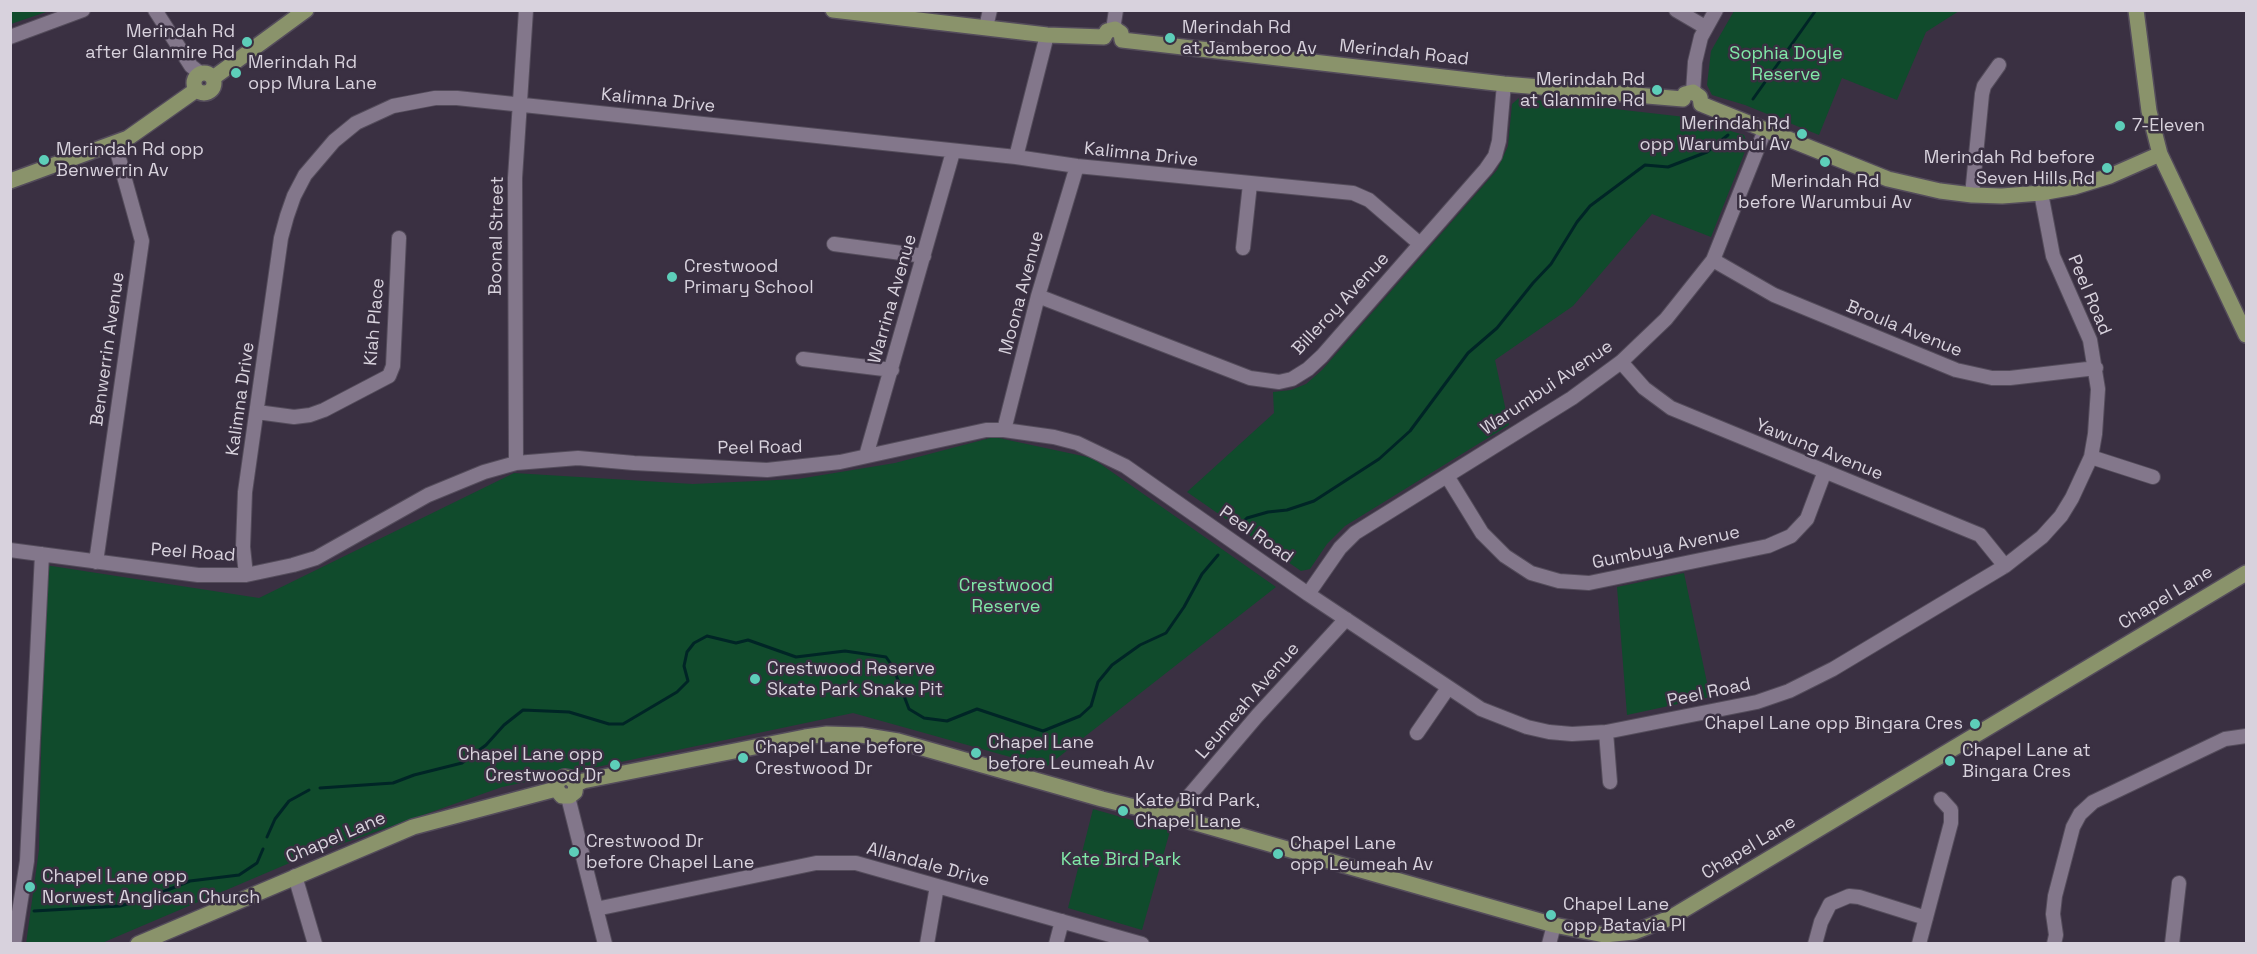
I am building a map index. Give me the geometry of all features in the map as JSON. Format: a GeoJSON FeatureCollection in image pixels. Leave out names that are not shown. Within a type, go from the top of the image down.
{"type":"FeatureCollection","features":[{"type":"Feature","properties":{"kind":"main road"},"geometry":{"type":"LineString","coordinates":[[10,182],[115,144],[141,130],[196,90],[204,93],[211,91],[214,86],[206,75],[306,10]]}},
{"type":"Feature","properties":{"kind":"main road","name":"Merindah Road"},"geometry":{"type":"LineString","coordinates":[[834,10],[1047,35],[1114,35],[1504,84],[1692,98],[1765,130],[1888,178],[1940,191],[1972,195],[2002,196],[2041,193],[2074,187],[2110,176],[2160,154]]}},
{"type":"Feature","properties":{"kind":"main road"},"geometry":{"type":"LineString","coordinates":[[2136,10],[2149,111],[2160,154],[2247,335]]}},
{"type":"Feature","properties":{"kind":"main road","name":"Chapel Lane"},"geometry":{"type":"LineString","coordinates":[[138,944],[413,827],[468,810],[567,790],[583,780],[827,734],[854,734],[898,741],[1102,799],[1180,815],[1554,925],[1589,934],[1620,934],[1648,927],[1670,918],[2247,573]]}},
{"type":"Feature","properties":{"kind":"street"},"geometry":{"type":"LineString","coordinates":[[10,37],[83,10]]}},
{"type":"Feature","properties":{"kind":"street"},"geometry":{"type":"LineString","coordinates":[[154,10],[191,66],[206,75]]}},
{"type":"Feature","properties":{"kind":"street","name":"Boonal Street"},"geometry":{"type":"LineString","coordinates":[[516,463],[515,178],[526,10]]}},
{"type":"Feature","properties":{"kind":"street"},"geometry":{"type":"LineString","coordinates":[[986,27],[990,10]]}},
{"type":"Feature","properties":{"kind":"street"},"geometry":{"type":"LineString","coordinates":[[1114,35],[1116,10]]}},
{"type":"Feature","properties":{"kind":"street"},"geometry":{"type":"LineString","coordinates":[[1676,10],[1705,27]]}},
{"type":"Feature","properties":{"kind":"street"},"geometry":{"type":"LineString","coordinates":[[1692,98],[1695,62],[1705,27],[1716,10]]}},
{"type":"Feature","properties":{"kind":"street"},"geometry":{"type":"LineString","coordinates":[[1016,158],[1047,35]]}},
{"type":"Feature","properties":{"kind":"street"},"geometry":{"type":"LineString","coordinates":[[1972,195],[1982,94],[1988,80],[1999,65]]}},
{"type":"Feature","properties":{"kind":"street","name":"Billeroy Avenue"},"geometry":{"type":"LineString","coordinates":[[1038,297],[1250,378],[1279,382],[1292,379],[1322,356],[1486,169],[1495,156],[1499,141],[1504,84]]}},
{"type":"Feature","properties":{"kind":"street","name":"Kalimna Drive"},"geometry":{"type":"LineString","coordinates":[[246,575],[243,521],[281,238],[294,196],[305,175],[334,141],[356,123],[393,106],[435,98],[457,98],[1077,166],[1353,193],[1369,200],[1420,244]]}},
{"type":"Feature","properties":{"kind":"street","name":"Warumbui Avenue"},"geometry":{"type":"LineString","coordinates":[[1308,594],[1347,540],[1572,398],[1621,362],[1666,319],[1713,260],[1765,130]]}},
{"type":"Feature","properties":{"kind":"street","name":"Benwerrin Avenue"},"geometry":{"type":"LineString","coordinates":[[96,562],[142,241],[115,144]]}},
{"type":"Feature","properties":{"kind":"street","name":"Warrina Avenue"},"geometry":{"type":"LineString","coordinates":[[866,456],[953,152]]}},
{"type":"Feature","properties":{"kind":"street","name":"Moona Avenue"},"geometry":{"type":"LineString","coordinates":[[1004,430],[1038,297],[1077,166]]}},
{"type":"Feature","properties":{"kind":"street"},"geometry":{"type":"LineString","coordinates":[[1243,248],[1250,184]]}},
{"type":"Feature","properties":{"kind":"street","name":"Peel Road"},"geometry":{"type":"LineString","coordinates":[[42,555],[198,575],[246,575],[316,558],[428,495],[484,472],[516,463],[578,458],[634,464],[767,470],[840,462],[986,430],[1004,430],[1077,443],[1125,466],[1308,594],[1481,709],[1527,727],[1572,734],[1606,732],[1757,702],[1789,691],[1833,669],[2005,566],[2042,537],[2061,516],[2091,457],[2098,409],[2096,368],[2090,340],[2053,256],[2041,193]]}},
{"type":"Feature","properties":{"kind":"street","name":"Kiah Place"},"geometry":{"type":"LineString","coordinates":[[257,412],[294,417],[309,415],[324,410],[389,376],[393,366],[399,238]]}},
{"type":"Feature","properties":{"kind":"street"},"geometry":{"type":"LineString","coordinates":[[834,244],[924,256]]}},
{"type":"Feature","properties":{"kind":"street","name":"Broula Avenue"},"geometry":{"type":"LineString","coordinates":[[1713,260],[1774,295],[1956,370],[1992,378],[2010,378],[2096,368]]}},
{"type":"Feature","properties":{"kind":"street"},"geometry":{"type":"LineString","coordinates":[[803,358],[892,370]]}},
{"type":"Feature","properties":{"kind":"street","name":"Yawung Avenue"},"geometry":{"type":"LineString","coordinates":[[1621,362],[1644,388],[1671,408],[1980,535],[2005,566]]}},
{"type":"Feature","properties":{"kind":"street"},"geometry":{"type":"LineString","coordinates":[[2091,457],[2153,477]]}},
{"type":"Feature","properties":{"kind":"street","name":"Gumbuya Avenue"},"geometry":{"type":"LineString","coordinates":[[1447,476],[1482,533],[1505,556],[1531,573],[1558,581],[1589,583],[1768,546],[1791,536],[1806,519],[1825,471]]}},
{"type":"Feature","properties":{"kind":"street"},"geometry":{"type":"LineString","coordinates":[[10,550],[42,555],[27,861],[14,944]]}},
{"type":"Feature","properties":{"kind":"street","name":"Leumeah Avenue"},"geometry":{"type":"LineString","coordinates":[[1180,815],[1183,803],[1257,716],[1346,619]]}},
{"type":"Feature","properties":{"kind":"street"},"geometry":{"type":"LineString","coordinates":[[1417,733],[1448,688]]}},
{"type":"Feature","properties":{"kind":"street"},"geometry":{"type":"LineString","coordinates":[[1606,732],[1610,782]]}},
{"type":"Feature","properties":{"kind":"street"},"geometry":{"type":"LineString","coordinates":[[2054,944],[2056,935],[2053,914],[2055,896],[2073,827],[2080,814],[2093,802],[2225,739],[2247,736]]}},
{"type":"Feature","properties":{"kind":"street"},"geometry":{"type":"LineString","coordinates":[[567,790],[605,944]]}},
{"type":"Feature","properties":{"kind":"street"},"geometry":{"type":"LineString","coordinates":[[1919,944],[1957,808],[1941,799]]}},
{"type":"Feature","properties":{"kind":"street","name":"Allandale Drive"},"geometry":{"type":"LineString","coordinates":[[596,909],[816,863],[856,863],[1142,944]]}},
{"type":"Feature","properties":{"kind":"street"},"geometry":{"type":"LineString","coordinates":[[295,876],[315,944]]}},
{"type":"Feature","properties":{"kind":"street"},"geometry":{"type":"LineString","coordinates":[[2172,944],[2179,883]]}},
{"type":"Feature","properties":{"kind":"street"},"geometry":{"type":"LineString","coordinates":[[927,944],[937,886]]}},
{"type":"Feature","properties":{"kind":"street"},"geometry":{"type":"LineString","coordinates":[[1815,944],[1821,922],[1830,904],[1849,896],[1926,918]]}},
{"type":"Feature","properties":{"kind":"street"},"geometry":{"type":"LineString","coordinates":[[1056,944],[1062,921]]}},
{"type":"Feature","properties":{"kind":"street"},"geometry":{"type":"LineString","coordinates":[[1549,944],[1554,925]]}},
{"type":"Feature","properties":{"kind":"green space"},"geometry":{"type":"Polygon","coordinates":[[[11,10],[49,10],[49,11],[11,24],[11,10]]]}},
{"type":"Feature","properties":{"kind":"green space","name":"Sophia Doyle Reserve"},"geometry":{"type":"Polygon","coordinates":[[[1734,11],[1959,11],[1926,32],[1897,100],[1842,78],[1819,135],[1745,105],[1712,95],[1707,85],[1711,51],[1734,11]]]}},
{"type":"Feature","properties":{"kind":"green space"},"geometry":{"type":"Polygon","coordinates":[[[1519,98],[1685,117],[1744,135],[1748,144],[1711,237],[1652,214],[1573,306],[1495,360],[1509,425],[1345,526],[1327,544],[1310,569],[1301,571],[1187,492],[1274,413],[1273,392],[1291,390],[1306,384],[1322,370],[1497,170],[1508,146],[1512,104],[1519,98]]]}},
{"type":"Feature","properties":{"kind":"green space","name":"Crestwood Reserve"},"geometry":{"type":"Polygon","coordinates":[[[994,437],[1092,458],[1276,587],[1046,767],[853,713],[502,787],[299,859],[102,943],[26,944],[39,850],[45,565],[259,598],[514,473],[693,484],[798,479],[895,463],[994,437]]]}},
{"type":"Feature","properties":{"kind":"green space"},"geometry":{"type":"Polygon","coordinates":[[[1684,573],[1710,697],[1627,715],[1617,587],[1684,573]]]}},
{"type":"Feature","properties":{"kind":"green space","name":"Kate Bird Park"},"geometry":{"type":"Polygon","coordinates":[[[1093,809],[1170,831],[1142,930],[1068,908],[1093,809]]]}},
{"type":"Feature","properties":{"kind":"waterway"},"geometry":{"type":"LineString","coordinates":[[1753,99],[1816,10]]}},
{"type":"Feature","properties":{"kind":"waterway"},"geometry":{"type":"LineString","coordinates":[[1240,525],[1247,518],[1287,510],[1314,501],[1379,459],[1410,431],[1468,353],[1497,328],[1551,264],[1577,222],[1590,206],[1645,165],[1668,167],[1707,152],[1728,135]]}},
{"type":"Feature","properties":{"kind":"waterway"},"geometry":{"type":"LineString","coordinates":[[320,788],[393,783],[414,775],[462,763],[486,745],[504,725],[523,710],[569,712],[609,724],[623,724],[677,692],[688,681],[684,666],[687,652],[694,643],[707,636],[736,643],[748,640],[796,657],[845,651],[886,657],[893,667],[909,709],[924,718],[947,721],[977,709],[1043,731],[1080,716],[1091,706],[1098,682],[1112,665],[1140,645],[1166,633],[1184,607],[1202,574],[1218,555]]}},
{"type":"Feature","properties":{"kind":"waterway"},"geometry":{"type":"LineString","coordinates":[[267,837],[275,819],[289,801],[309,790]]}},
{"type":"Feature","properties":{"kind":"waterway"},"geometry":{"type":"LineString","coordinates":[[34,911],[120,906],[145,899],[190,881],[239,875],[257,863],[263,849]]}},
{"type":"Feature","properties":{"kind":"place","name":"Merindah Rd at Jamberoo Av"},"geometry":{"type":"Point","coordinates":[1170,38]}},
{"type":"Feature","properties":{"kind":"place","name":"Merindah Rd after Glanmire Rd"},"geometry":{"type":"Point","coordinates":[247,42]}},
{"type":"Feature","properties":{"kind":"place","name":"Merindah Rd opp Mura Lane"},"geometry":{"type":"Point","coordinates":[236,73]}},
{"type":"Feature","properties":{"kind":"place","name":"Merindah Rd at Glanmire Rd"},"geometry":{"type":"Point","coordinates":[1657,90]}},
{"type":"Feature","properties":{"kind":"place","name":"7-Eleven"},"geometry":{"type":"Point","coordinates":[2120,126]}},
{"type":"Feature","properties":{"kind":"place","name":"Merindah Rd opp Warumbui Av"},"geometry":{"type":"Point","coordinates":[1802,134]}},
{"type":"Feature","properties":{"kind":"place","name":"Merindah Rd opp Benwerrin Av"},"geometry":{"type":"Point","coordinates":[44,160]}},
{"type":"Feature","properties":{"kind":"place","name":"Merindah Rd before Warumbui Av"},"geometry":{"type":"Point","coordinates":[1825,162]}},
{"type":"Feature","properties":{"kind":"place","name":"Merindah Rd before Seven Hills Rd"},"geometry":{"type":"Point","coordinates":[2107,168]}},
{"type":"Feature","properties":{"kind":"place","name":"Crestwood Primary School"},"geometry":{"type":"Point","coordinates":[672,277]}},
{"type":"Feature","properties":{"kind":"place","name":"Crestwood Reserve Skate Park Snake Pit"},"geometry":{"type":"Point","coordinates":[755,679]}},
{"type":"Feature","properties":{"kind":"place","name":"Chapel Lane opp Bingara Cres"},"geometry":{"type":"Point","coordinates":[1975,724]}},
{"type":"Feature","properties":{"kind":"place","name":"Chapel Lane before Leumeah Av"},"geometry":{"type":"Point","coordinates":[976,753]}},
{"type":"Feature","properties":{"kind":"place","name":"Chapel Lane before Crestwood Dr"},"geometry":{"type":"Point","coordinates":[743,758]}},
{"type":"Feature","properties":{"kind":"place","name":"Chapel Lane at Bingara Cres"},"geometry":{"type":"Point","coordinates":[1950,761]}},
{"type":"Feature","properties":{"kind":"place","name":"Chapel Lane opp Crestwood Dr"},"geometry":{"type":"Point","coordinates":[615,765]}},
{"type":"Feature","properties":{"kind":"place","name":"Kate Bird Park, Chapel Lane"},"geometry":{"type":"Point","coordinates":[1123,811]}},
{"type":"Feature","properties":{"kind":"place","name":"Crestwood Dr before Chapel Lane"},"geometry":{"type":"Point","coordinates":[574,852]}},
{"type":"Feature","properties":{"kind":"place","name":"Chapel Lane opp Leumeah Av"},"geometry":{"type":"Point","coordinates":[1278,854]}},
{"type":"Feature","properties":{"kind":"place","name":"Chapel Lane opp Norwest Anglican Church"},"geometry":{"type":"Point","coordinates":[30,887]}},
{"type":"Feature","properties":{"kind":"place","name":"Chapel Lane opp Batavia Pl"},"geometry":{"type":"Point","coordinates":[1551,915]}}]}
